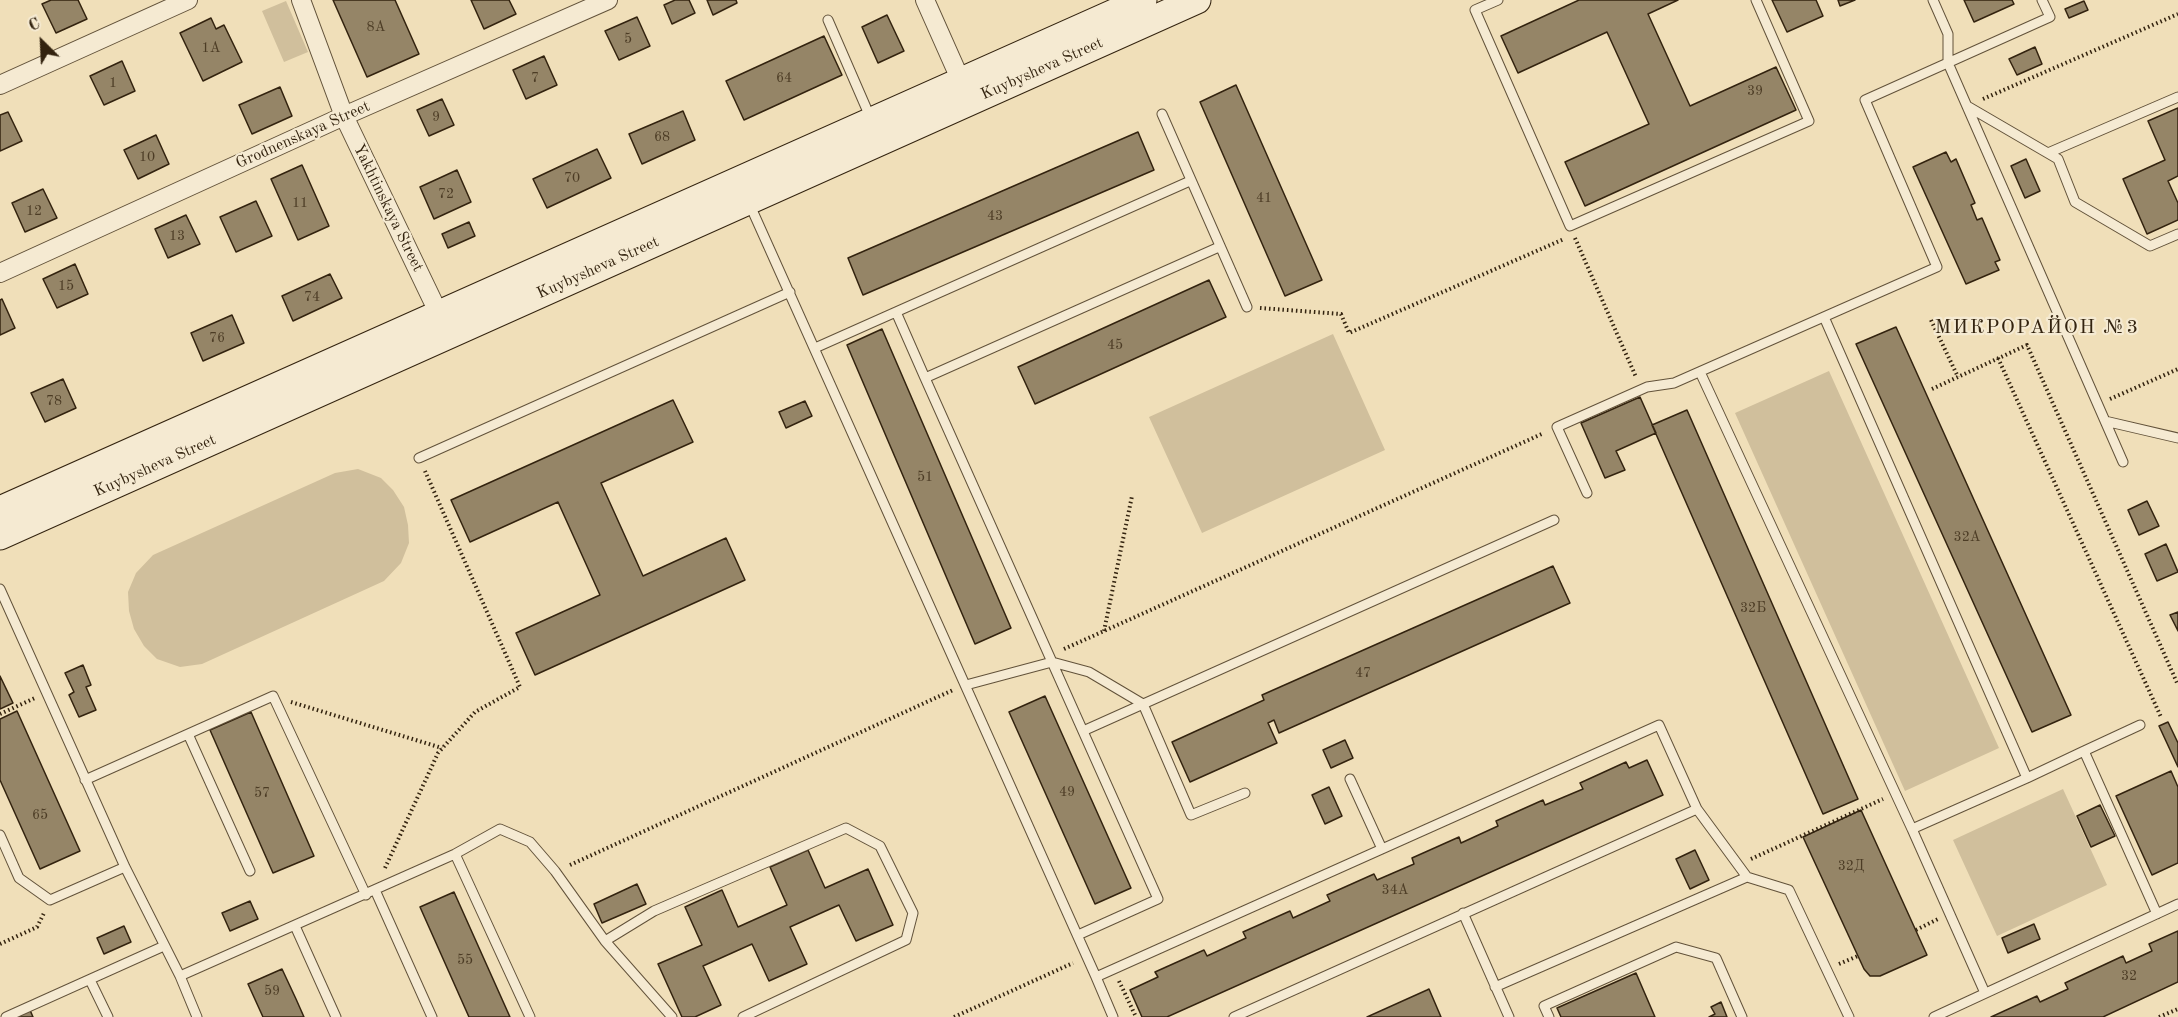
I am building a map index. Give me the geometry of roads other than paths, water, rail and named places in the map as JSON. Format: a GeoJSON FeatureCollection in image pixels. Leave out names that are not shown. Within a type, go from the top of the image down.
{"type":"FeatureCollection","features":[{"type":"Feature","properties":{"kind":"main road","name":"Kuybysheva Street"},"geometry":{"type":"LineString","coordinates":[[744,190],[872,121],[965,91],[1143,0]]}},
{"type":"Feature","properties":{"kind":"main road","name":"Kuybysheva Street"},"geometry":{"type":"LineString","coordinates":[[0,510],[444,324],[965,91],[1196,0]]}},
{"type":"Feature","properties":{"kind":"main road","name":"Kuybysheva Street"},"geometry":{"type":"LineString","coordinates":[[0,536],[444,324]]}},
{"type":"Feature","properties":{"kind":"street"},"geometry":{"type":"LineString","coordinates":[[0,85],[188,0]]}},
{"type":"Feature","properties":{"kind":"street","name":"Yakhtinskaya Street"},"geometry":{"type":"LineString","coordinates":[[301,0],[344,116],[444,324]]}},
{"type":"Feature","properties":{"kind":"street","name":"Grodnenskaya Street"},"geometry":{"type":"LineString","coordinates":[[0,273],[344,116],[608,0]]}},
{"type":"Feature","properties":{"kind":"street"},"geometry":{"type":"LineString","coordinates":[[925,0],[965,91]]}},
{"type":"Feature","properties":{"kind":"lane"},"geometry":{"type":"LineString","coordinates":[[1498,0],[1474,10],[1570,226],[1809,121],[1756,0]]}},
{"type":"Feature","properties":{"kind":"lane"},"geometry":{"type":"LineString","coordinates":[[1933,0],[1948,34],[1948,63],[2123,462]]}},
{"type":"Feature","properties":{"kind":"lane"},"geometry":{"type":"LineString","coordinates":[[1587,493],[1557,427],[1647,387],[1674,384],[1937,267],[1865,100],[2050,17],[2042,0]]}},
{"type":"Feature","properties":{"kind":"lane"},"geometry":{"type":"LineString","coordinates":[[828,20],[872,121]]}},
{"type":"Feature","properties":{"kind":"lane"},"geometry":{"type":"LineString","coordinates":[[2048,153],[2178,97]]}},
{"type":"Feature","properties":{"kind":"lane"},"geometry":{"type":"LineString","coordinates":[[1967,106],[2058,159],[2075,202],[2150,246],[2178,234]]}},
{"type":"Feature","properties":{"kind":"lane"},"geometry":{"type":"LineString","coordinates":[[1161,114],[1247,307]]}},
{"type":"Feature","properties":{"kind":"lane"},"geometry":{"type":"LineString","coordinates":[[815,348],[1190,181]]}},
{"type":"Feature","properties":{"kind":"lane"},"geometry":{"type":"LineString","coordinates":[[744,190],[1113,1017]]}},
{"type":"Feature","properties":{"kind":"lane"},"geometry":{"type":"LineString","coordinates":[[925,378],[1219,247]]}},
{"type":"Feature","properties":{"kind":"lane"},"geometry":{"type":"LineString","coordinates":[[419,458],[790,292]]}},
{"type":"Feature","properties":{"kind":"lane"},"geometry":{"type":"LineString","coordinates":[[896,312],[1158,899],[1078,936]]}},
{"type":"Feature","properties":{"kind":"lane"},"geometry":{"type":"LineString","coordinates":[[1824,317],[2026,778]]}},
{"type":"Feature","properties":{"kind":"lane"},"geometry":{"type":"LineString","coordinates":[[1700,372],[1912,829],[1985,993]]}},
{"type":"Feature","properties":{"kind":"lane"},"geometry":{"type":"LineString","coordinates":[[2105,421],[2178,438]]}},
{"type":"Feature","properties":{"kind":"lane"},"geometry":{"type":"LineString","coordinates":[[1083,731],[1554,520]]}},
{"type":"Feature","properties":{"kind":"lane"},"geometry":{"type":"LineString","coordinates":[[1,594],[124,867],[180,976],[197,1017]]}},
{"type":"Feature","properties":{"kind":"lane"},"geometry":{"type":"LineString","coordinates":[[966,685],[1051,659],[1089,672],[1143,704],[1191,815],[1245,793]]}},
{"type":"Feature","properties":{"kind":"lane"},"geometry":{"type":"LineString","coordinates":[[85,780],[273,696],[366,895]]}},
{"type":"Feature","properties":{"kind":"lane"},"geometry":{"type":"LineString","coordinates":[[1096,977],[1659,725],[1697,809],[1747,877],[1789,890],[1849,1017]]}},
{"type":"Feature","properties":{"kind":"lane"},"geometry":{"type":"LineString","coordinates":[[1912,829],[2140,725]]}},
{"type":"Feature","properties":{"kind":"lane"},"geometry":{"type":"LineString","coordinates":[[189,734],[250,871]]}},
{"type":"Feature","properties":{"kind":"lane"},"geometry":{"type":"LineString","coordinates":[[2084,751],[2157,914]]}},
{"type":"Feature","properties":{"kind":"lane"},"geometry":{"type":"LineString","coordinates":[[1350,779],[1382,849]]}},
{"type":"Feature","properties":{"kind":"lane"},"geometry":{"type":"LineString","coordinates":[[1234,1017],[1697,809]]}},
{"type":"Feature","properties":{"kind":"lane"},"geometry":{"type":"LineString","coordinates":[[605,941],[654,911],[846,828],[880,846],[913,913],[906,940],[743,1017]]}},
{"type":"Feature","properties":{"kind":"lane"},"geometry":{"type":"LineString","coordinates":[[180,976],[366,895],[455,854],[500,829],[530,842],[555,871],[605,941],[672,1017]]}},
{"type":"Feature","properties":{"kind":"lane"},"geometry":{"type":"LineString","coordinates":[[0,835],[20,878],[50,900],[124,867]]}},
{"type":"Feature","properties":{"kind":"lane"},"geometry":{"type":"LineString","coordinates":[[455,854],[530,1017]]}},
{"type":"Feature","properties":{"kind":"lane"},"geometry":{"type":"LineString","coordinates":[[1495,987],[1747,877]]}},
{"type":"Feature","properties":{"kind":"lane"},"geometry":{"type":"LineString","coordinates":[[375,890],[432,1017]]}},
{"type":"Feature","properties":{"kind":"lane"},"geometry":{"type":"LineString","coordinates":[[1934,1017],[2178,904]]}},
{"type":"Feature","properties":{"kind":"lane"},"geometry":{"type":"LineString","coordinates":[[1463,914],[1509,1017]]}},
{"type":"Feature","properties":{"kind":"lane"},"geometry":{"type":"LineString","coordinates":[[296,926],[336,1017]]}},
{"type":"Feature","properties":{"kind":"lane"},"geometry":{"type":"LineString","coordinates":[[6,1017],[164,946]]}},
{"type":"Feature","properties":{"kind":"lane"},"geometry":{"type":"LineString","coordinates":[[1549,1017],[1544,1006],[1676,947],[1716,958],[1742,1017]]}},
{"type":"Feature","properties":{"kind":"lane"},"geometry":{"type":"LineString","coordinates":[[90,980],[108,1017]]}},
{"type":"Feature","properties":{"kind":"district","name":"МИКРОРАЙОН №3"},"geometry":{"type":"Point","coordinates":[2037,328]}}]}
